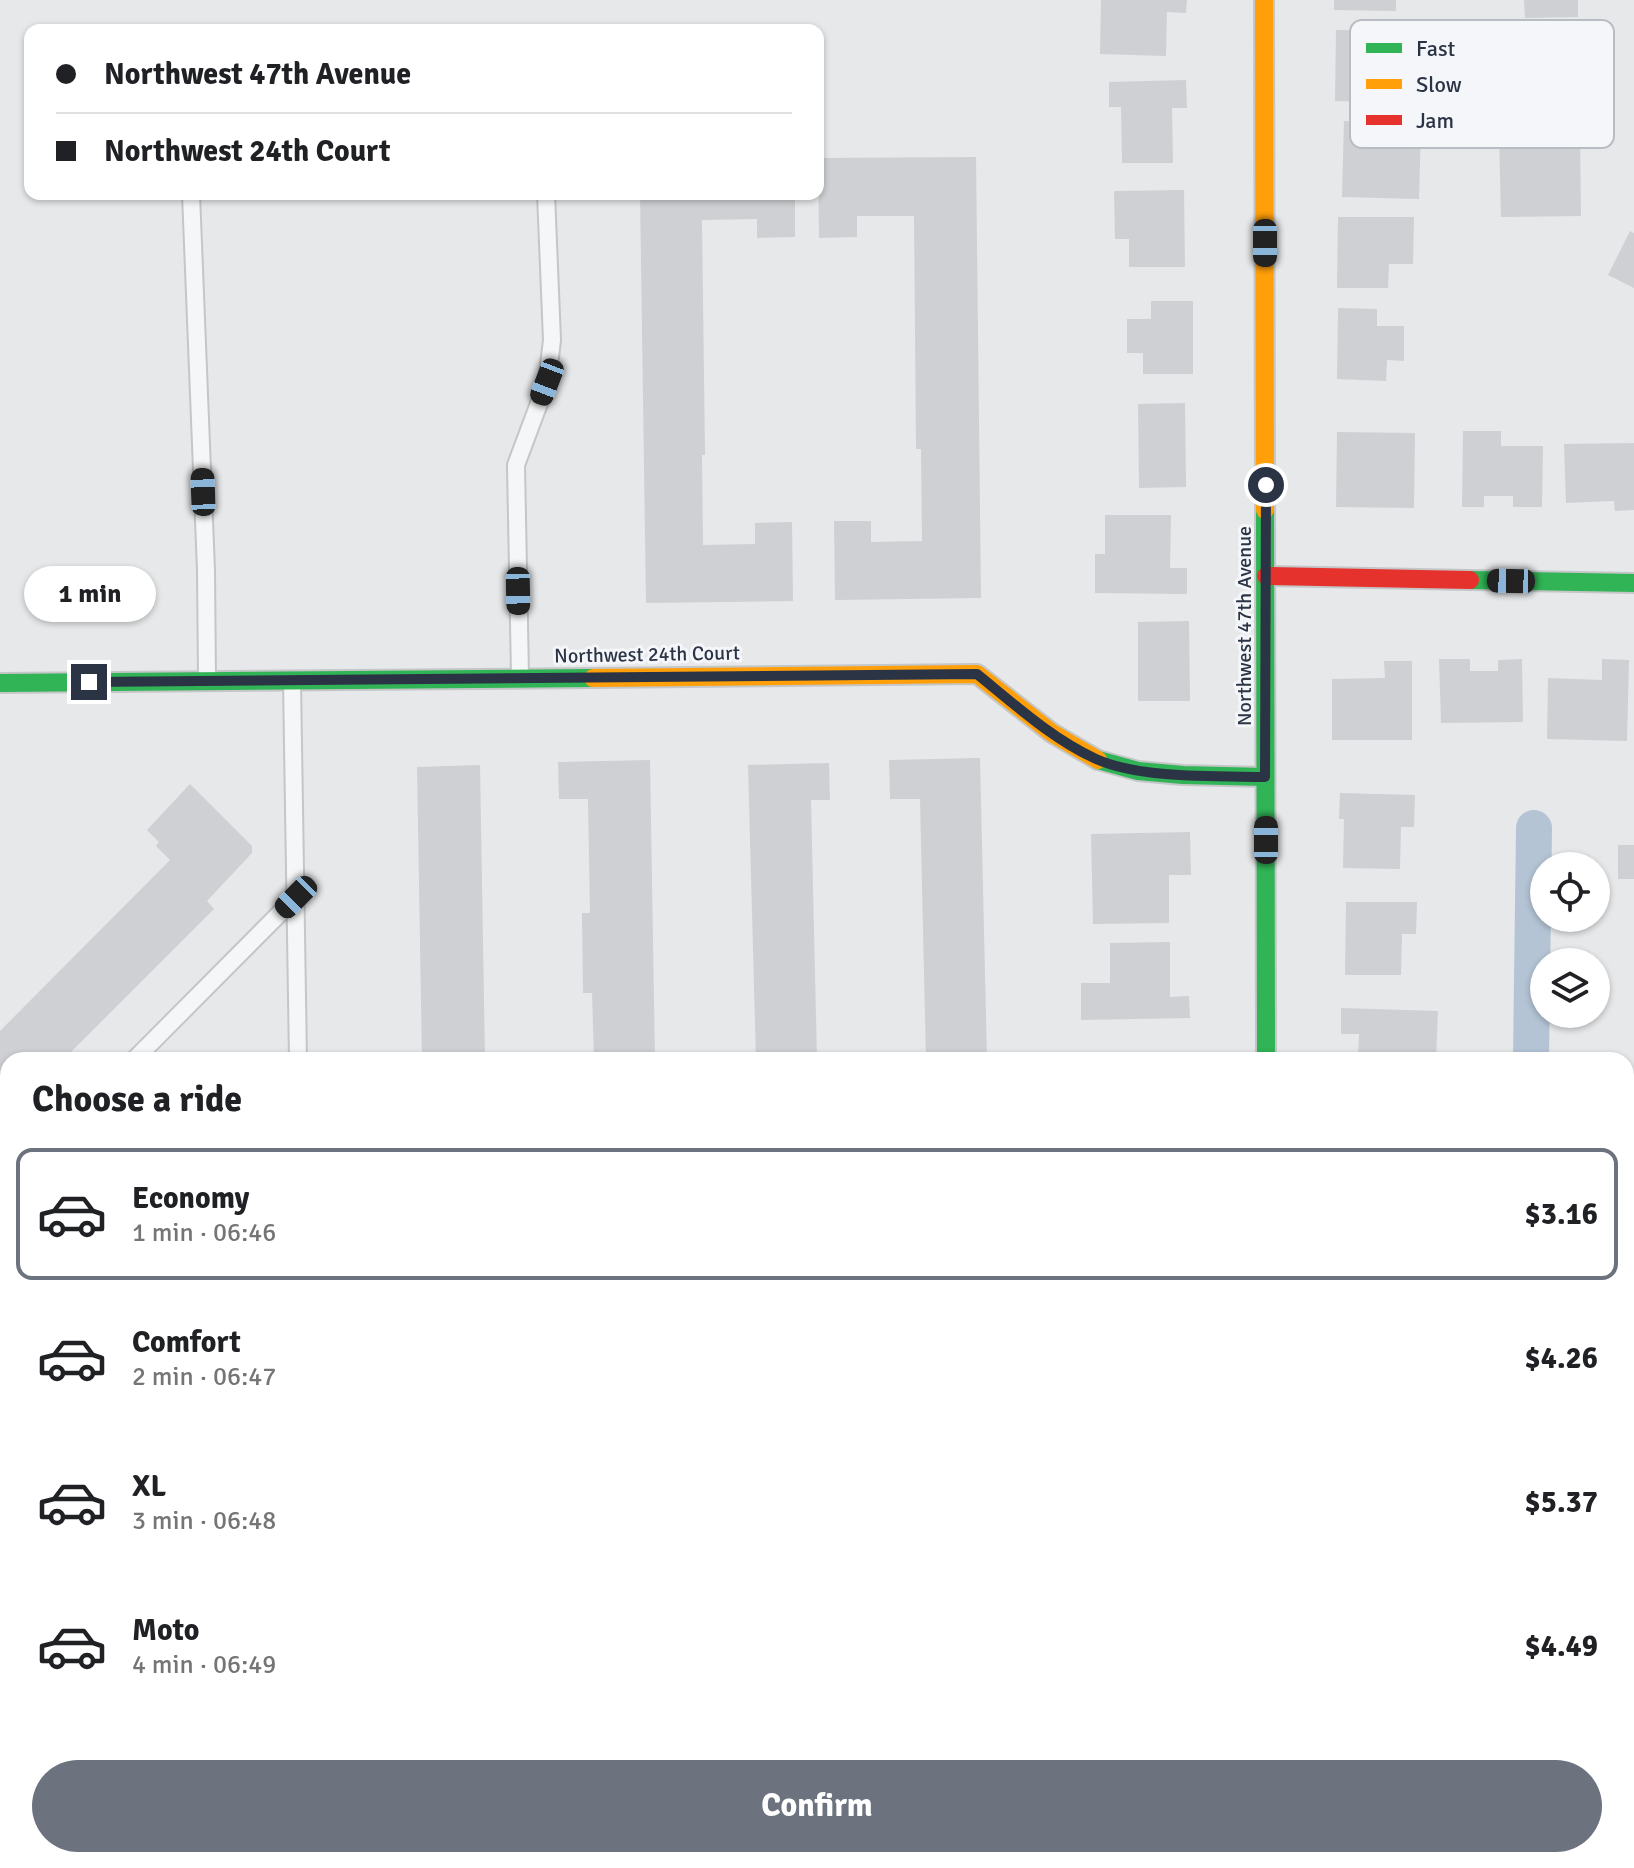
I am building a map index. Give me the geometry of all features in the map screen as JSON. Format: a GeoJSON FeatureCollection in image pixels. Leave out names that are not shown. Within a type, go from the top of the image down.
{"type":"FeatureCollection","features":[{"type":"Feature","properties":{"kind":"street","name":"Northwest 47th Avenue"},"geometry":{"type":"LineString","coordinates":[[1264,0],[1266,1052]]}},
{"type":"Feature","properties":{"kind":"street"},"geometry":{"type":"LineString","coordinates":[[1266,576],[1634,583]]}},
{"type":"Feature","properties":{"kind":"street","name":"Northwest 24th Court"},"geometry":{"type":"LineString","coordinates":[[0,683],[977,674],[1052,733],[1097,760],[1138,771],[1265,777]]}},
{"type":"Feature","properties":{"kind":"lane"},"geometry":{"type":"LineString","coordinates":[[191,200],[206,570],[207,680]]}},
{"type":"Feature","properties":{"kind":"lane"},"geometry":{"type":"LineString","coordinates":[[520,678],[516,465],[547,382],[552,340],[546,200]]}},
{"type":"Feature","properties":{"kind":"lane"},"geometry":{"type":"LineString","coordinates":[[292,680],[298,1052]]}},
{"type":"Feature","properties":{"kind":"lane"},"geometry":{"type":"LineString","coordinates":[[142,1052],[296,897]]}},
{"type":"Feature","properties":{"kind":"building"},"geometry":{"type":"Polygon","coordinates":[[[1101,0],[1187,0],[1186,13],[1167,12],[1166,56],[1100,54],[1101,0]]]}},
{"type":"Feature","properties":{"kind":"building"},"geometry":{"type":"Polygon","coordinates":[[[1334,0],[1396,0],[1396,11],[1334,10],[1334,0]]]}},
{"type":"Feature","properties":{"kind":"building"},"geometry":{"type":"Polygon","coordinates":[[[1524,0],[1578,0],[1578,17],[1525,18],[1524,0]]]}},
{"type":"Feature","properties":{"kind":"building"},"geometry":{"type":"Polygon","coordinates":[[[1336,30],[1350,30],[1350,101],[1335,101],[1336,30]]]}},
{"type":"Feature","properties":{"kind":"building"},"geometry":{"type":"Polygon","coordinates":[[[1186,80],[1187,108],[1172,108],[1173,163],[1122,163],[1121,107],[1109,107],[1109,82],[1186,80]]]}},
{"type":"Feature","properties":{"kind":"building"},"geometry":{"type":"Polygon","coordinates":[[[1344,121],[1350,121],[1350,148],[1420,148],[1419,199],[1342,197],[1344,121]]]}},
{"type":"Feature","properties":{"kind":"building"},"geometry":{"type":"Polygon","coordinates":[[[1499,148],[1580,148],[1581,216],[1501,217],[1499,148]]]}},
{"type":"Feature","properties":{"kind":"building"},"geometry":{"type":"Polygon","coordinates":[[[976,157],[981,598],[835,600],[834,521],[871,521],[871,542],[922,541],[921,449],[916,449],[914,216],[857,216],[857,237],[819,238],[819,200],[824,200],[824,158],[976,157]]]}},
{"type":"Feature","properties":{"kind":"building"},"geometry":{"type":"Polygon","coordinates":[[[1184,190],[1185,267],[1129,267],[1129,239],[1115,239],[1114,191],[1184,190]]]}},
{"type":"Feature","properties":{"kind":"building"},"geometry":{"type":"Polygon","coordinates":[[[640,200],[795,200],[795,237],[757,238],[757,219],[702,220],[703,545],[755,544],[755,523],[792,522],[793,601],[646,603],[640,200]]]}},
{"type":"Feature","properties":{"kind":"building"},"geometry":{"type":"Polygon","coordinates":[[[1338,217],[1414,217],[1413,264],[1389,264],[1388,288],[1337,288],[1338,217]]]}},
{"type":"Feature","properties":{"kind":"building"},"geometry":{"type":"Polygon","coordinates":[[[1630,231],[1634,233],[1634,288],[1608,275],[1630,231]]]}},
{"type":"Feature","properties":{"kind":"building"},"geometry":{"type":"Polygon","coordinates":[[[1151,301],[1193,301],[1193,374],[1143,374],[1143,353],[1127,353],[1127,319],[1151,319],[1151,301]]]}},
{"type":"Feature","properties":{"kind":"building"},"geometry":{"type":"Polygon","coordinates":[[[1338,308],[1377,309],[1377,326],[1404,326],[1404,361],[1387,360],[1386,381],[1337,379],[1338,308]]]}},
{"type":"Feature","properties":{"kind":"building"},"geometry":{"type":"Polygon","coordinates":[[[1185,403],[1186,487],[1139,488],[1138,404],[1185,403]]]}},
{"type":"Feature","properties":{"kind":"building"},"geometry":{"type":"Polygon","coordinates":[[[1463,431],[1501,431],[1501,446],[1543,446],[1542,507],[1513,507],[1513,496],[1484,496],[1484,507],[1462,507],[1463,431]]]}},
{"type":"Feature","properties":{"kind":"building"},"geometry":{"type":"Polygon","coordinates":[[[1337,432],[1415,433],[1414,508],[1336,507],[1337,432]]]}},
{"type":"Feature","properties":{"kind":"building"},"geometry":{"type":"Polygon","coordinates":[[[1634,443],[1634,510],[1615,511],[1614,501],[1566,503],[1564,444],[1634,443]]]}},
{"type":"Feature","properties":{"kind":"building"},"geometry":{"type":"Polygon","coordinates":[[[1105,515],[1171,515],[1170,568],[1187,568],[1187,594],[1095,593],[1095,554],[1105,554],[1105,515]]]}},
{"type":"Feature","properties":{"kind":"building"},"geometry":{"type":"Polygon","coordinates":[[[1189,621],[1190,701],[1138,701],[1138,622],[1189,621]]]}},
{"type":"Feature","properties":{"kind":"building"},"geometry":{"type":"Polygon","coordinates":[[[1439,659],[1470,659],[1470,671],[1498,671],[1498,660],[1522,659],[1523,722],[1441,723],[1439,659]]]}},
{"type":"Feature","properties":{"kind":"building"},"geometry":{"type":"Polygon","coordinates":[[[1602,659],[1629,660],[1627,741],[1547,739],[1548,678],[1602,680],[1602,659]]]}},
{"type":"Feature","properties":{"kind":"building"},"geometry":{"type":"Polygon","coordinates":[[[1384,661],[1412,661],[1412,740],[1332,740],[1332,679],[1385,678],[1384,661]]]}},
{"type":"Feature","properties":{"kind":"building"},"geometry":{"type":"Polygon","coordinates":[[[980,758],[987,1052],[926,1052],[920,799],[890,799],[889,760],[980,758]]]}},
{"type":"Feature","properties":{"kind":"building"},"geometry":{"type":"Polygon","coordinates":[[[650,760],[655,1052],[594,1052],[592,993],[583,993],[582,913],[590,913],[588,799],[559,799],[558,762],[650,760]]]}},
{"type":"Feature","properties":{"kind":"building"},"geometry":{"type":"Polygon","coordinates":[[[829,763],[830,800],[811,800],[817,1052],[756,1052],[748,765],[829,763]]]}},
{"type":"Feature","properties":{"kind":"building"},"geometry":{"type":"Polygon","coordinates":[[[480,765],[485,1052],[422,1052],[417,767],[480,765]]]}},
{"type":"Feature","properties":{"kind":"building"},"geometry":{"type":"Polygon","coordinates":[[[190,784],[252,846],[252,853],[207,901],[214,909],[71,1052],[0,1052],[0,1031],[170,860],[156,846],[159,842],[147,830],[190,784]]]}},
{"type":"Feature","properties":{"kind":"building"},"geometry":{"type":"Polygon","coordinates":[[[1340,793],[1415,795],[1414,827],[1401,827],[1400,869],[1343,868],[1344,819],[1339,819],[1340,793]]]}},
{"type":"Feature","properties":{"kind":"building"},"geometry":{"type":"Polygon","coordinates":[[[1190,832],[1191,875],[1169,875],[1169,923],[1093,924],[1091,834],[1190,832]]]}},
{"type":"Feature","properties":{"kind":"building"},"geometry":{"type":"Polygon","coordinates":[[[1618,845],[1634,845],[1634,879],[1618,879],[1618,845]]]}},
{"type":"Feature","properties":{"kind":"building"},"geometry":{"type":"Polygon","coordinates":[[[1346,902],[1417,902],[1416,934],[1402,934],[1401,975],[1345,975],[1346,902]]]}},
{"type":"Feature","properties":{"kind":"building"},"geometry":{"type":"Polygon","coordinates":[[[1170,942],[1170,997],[1189,996],[1190,1018],[1081,1020],[1081,983],[1110,983],[1110,943],[1170,942]]]}},
{"type":"Feature","properties":{"kind":"building"},"geometry":{"type":"Polygon","coordinates":[[[1341,1008],[1438,1011],[1436,1052],[1358,1052],[1359,1034],[1341,1034],[1341,1008]]]}},
{"type":"Feature","properties":{"kind":"waterway"},"geometry":{"type":"LineString","coordinates":[[1531,1052],[1534,828]]}},
{"type":"Feature","properties":{"kind":"traffic: fast"},"geometry":{"type":"LineString","coordinates":[[1265,510],[1266,1052]]}},
{"type":"Feature","properties":{"kind":"traffic: fast"},"geometry":{"type":"LineString","coordinates":[[1470,580],[1634,583]]}},
{"type":"Feature","properties":{"kind":"traffic: fast"},"geometry":{"type":"LineString","coordinates":[[0,683],[593,678]]}},
{"type":"Feature","properties":{"kind":"traffic: fast"},"geometry":{"type":"LineString","coordinates":[[1098,760],[1138,771],[1265,777]]}},
{"type":"Feature","properties":{"kind":"traffic: slow"},"geometry":{"type":"LineString","coordinates":[[1264,0],[1265,510]]}},
{"type":"Feature","properties":{"kind":"traffic: slow"},"geometry":{"type":"LineString","coordinates":[[593,678],[977,674],[1052,733],[1098,760]]}},
{"type":"Feature","properties":{"kind":"traffic: jam"},"geometry":{"type":"LineString","coordinates":[[1266,576],[1470,580]]}},
{"type":"Feature","properties":{"kind":"route"},"geometry":{"type":"LineString","coordinates":[[89,682],[977,674],[1052,733],[1097,760],[1138,771],[1265,777],[1266,485]]}}]}
